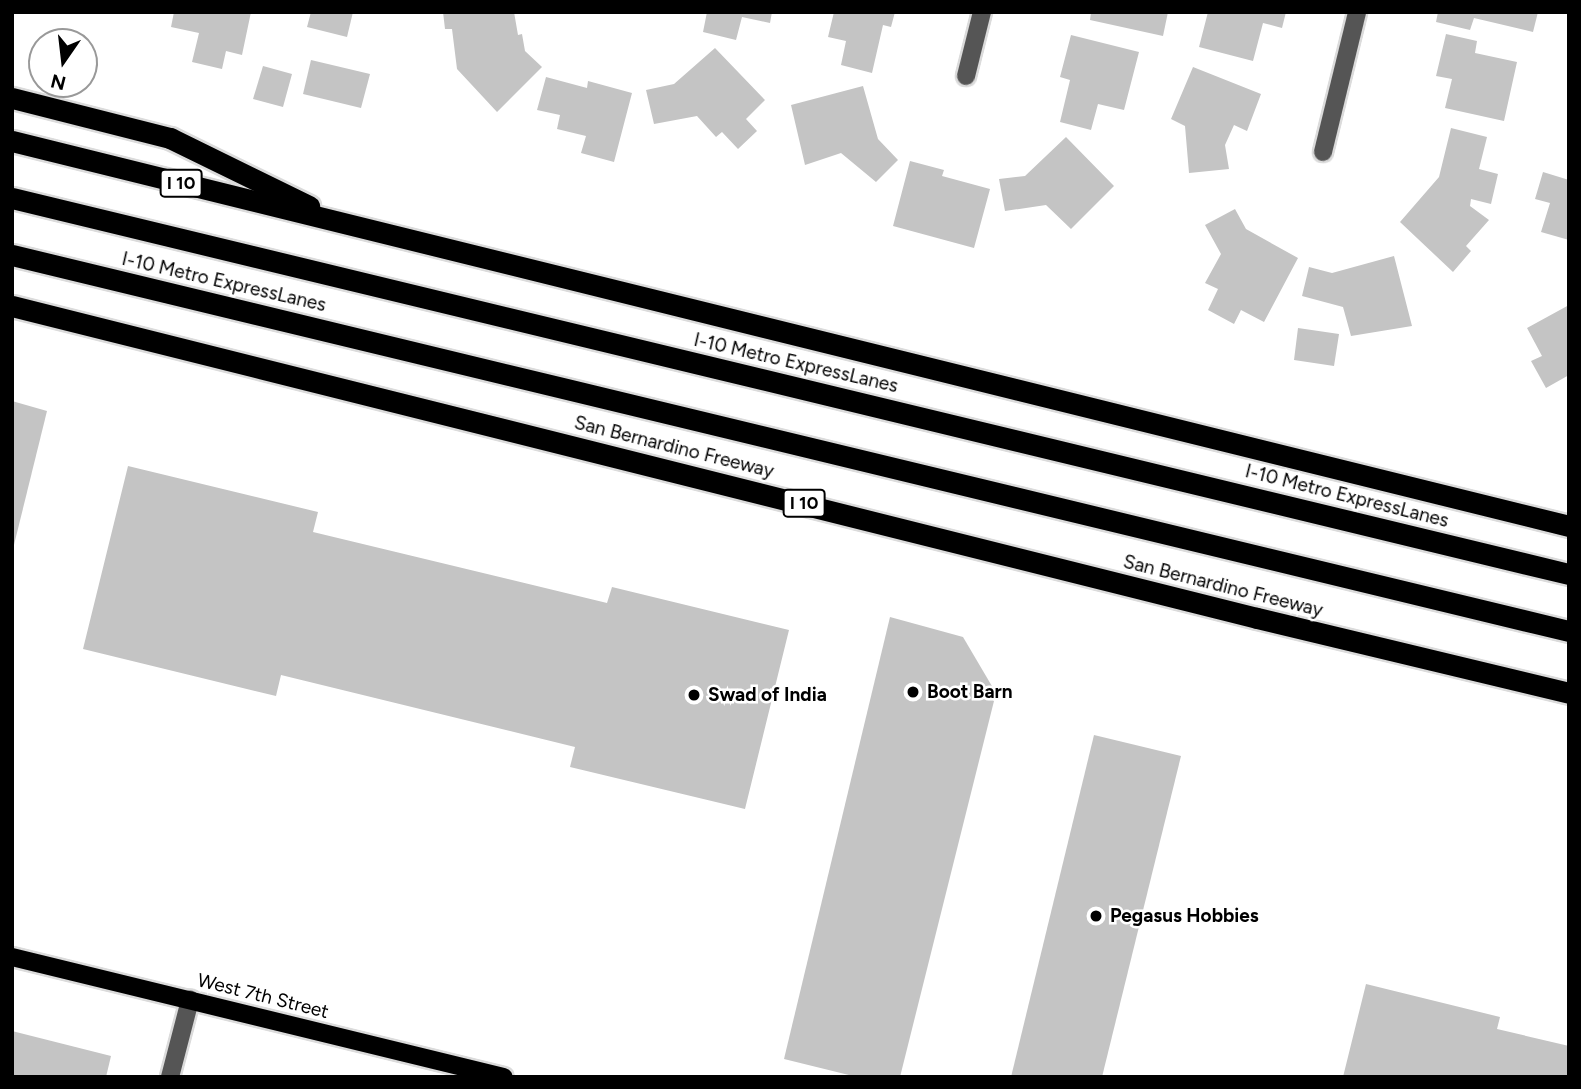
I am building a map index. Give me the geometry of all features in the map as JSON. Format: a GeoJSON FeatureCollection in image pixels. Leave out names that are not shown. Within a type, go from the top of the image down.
{"type":"FeatureCollection","features":[{"type":"Feature","properties":{"kind":"highway"},"geometry":{"type":"LineString","coordinates":[[12,98],[170,138],[349,225]]}},
{"type":"Feature","properties":{"kind":"highway","name":"I 10"},"geometry":{"type":"LineString","coordinates":[[12,141],[1569,526]]}},
{"type":"Feature","properties":{"kind":"highway","name":"I-10 Metro ExpressLanes"},"geometry":{"type":"LineString","coordinates":[[12,198],[1569,574]]}},
{"type":"Feature","properties":{"kind":"highway","name":"I-10 Metro ExpressLanes"},"geometry":{"type":"LineString","coordinates":[[12,255],[1569,631]]}},
{"type":"Feature","properties":{"kind":"highway","name":"San Bernardino Freeway"},"geometry":{"type":"LineString","coordinates":[[12,306],[1257,618],[1569,693]]}},
{"type":"Feature","properties":{"kind":"highway"},"geometry":{"type":"LineString","coordinates":[[12,314],[39,312]]}},
{"type":"Feature","properties":{"kind":"main road","name":"West 7th Street"},"geometry":{"type":"LineString","coordinates":[[12,957],[504,1077]]}},
{"type":"Feature","properties":{"kind":"street"},"geometry":{"type":"LineString","coordinates":[[967,76],[982,12]]}},
{"type":"Feature","properties":{"kind":"street"},"geometry":{"type":"LineString","coordinates":[[1323,152],[1357,12]]}},
{"type":"Feature","properties":{"kind":"street"},"geometry":{"type":"LineString","coordinates":[[170,1077],[190,1000]]}},
{"type":"Feature","properties":{"kind":"building"},"geometry":{"type":"Polygon","coordinates":[[[174,12],[251,12],[242,55],[226,51],[222,69],[192,62],[199,33],[171,27],[174,12]]]}},
{"type":"Feature","properties":{"kind":"building"},"geometry":{"type":"Polygon","coordinates":[[[311,12],[353,12],[347,37],[307,27],[311,12]]]}},
{"type":"Feature","properties":{"kind":"building"},"geometry":{"type":"Polygon","coordinates":[[[443,12],[514,12],[518,35],[522,34],[525,51],[542,67],[497,112],[457,69],[452,29],[445,29],[443,12]]]}},
{"type":"Feature","properties":{"kind":"building"},"geometry":{"type":"Polygon","coordinates":[[[707,12],[772,12],[770,23],[742,17],[736,40],[703,32],[707,12]]]}},
{"type":"Feature","properties":{"kind":"building"},"geometry":{"type":"Polygon","coordinates":[[[834,12],[895,12],[891,27],[883,25],[872,73],[841,65],[846,41],[828,37],[834,12]]]}},
{"type":"Feature","properties":{"kind":"building"},"geometry":{"type":"Polygon","coordinates":[[[1091,12],[1168,12],[1163,36],[1090,20],[1091,12]]]}},
{"type":"Feature","properties":{"kind":"building"},"geometry":{"type":"Polygon","coordinates":[[[1208,12],[1286,12],[1282,28],[1263,23],[1253,61],[1199,47],[1208,12]]]}},
{"type":"Feature","properties":{"kind":"building"},"geometry":{"type":"Polygon","coordinates":[[[1438,12],[1538,12],[1533,32],[1474,18],[1470,30],[1436,22],[1438,12]]]}},
{"type":"Feature","properties":{"kind":"building"},"geometry":{"type":"Polygon","coordinates":[[[1446,34],[1477,41],[1475,53],[1517,62],[1504,121],[1445,108],[1452,79],[1436,76],[1446,34]]]}},
{"type":"Feature","properties":{"kind":"building"},"geometry":{"type":"Polygon","coordinates":[[[1071,35],[1139,52],[1124,110],[1098,104],[1091,130],[1060,122],[1070,80],[1060,77],[1071,35]]]}},
{"type":"Feature","properties":{"kind":"building"},"geometry":{"type":"Polygon","coordinates":[[[715,48],[765,100],[746,119],[757,131],[738,149],[722,132],[716,137],[697,116],[654,124],[646,90],[674,84],[715,48]]]}},
{"type":"Feature","properties":{"kind":"building"},"geometry":{"type":"Polygon","coordinates":[[[311,60],[370,74],[361,108],[303,94],[311,60]]]}},
{"type":"Feature","properties":{"kind":"building"},"geometry":{"type":"Polygon","coordinates":[[[263,66],[292,74],[283,107],[253,99],[263,66]]]}},
{"type":"Feature","properties":{"kind":"building"},"geometry":{"type":"Polygon","coordinates":[[[1193,67],[1261,94],[1247,131],[1234,125],[1225,145],[1229,169],[1189,173],[1185,126],[1171,119],[1193,67]]]}},
{"type":"Feature","properties":{"kind":"building"},"geometry":{"type":"Polygon","coordinates":[[[546,77],[587,88],[588,81],[632,93],[614,162],[581,153],[586,136],[557,129],[560,115],[537,110],[546,77]]]}},
{"type":"Feature","properties":{"kind":"building"},"geometry":{"type":"Polygon","coordinates":[[[863,86],[878,139],[898,160],[876,182],[841,153],[805,165],[791,105],[863,86]]]}},
{"type":"Feature","properties":{"kind":"building"},"geometry":{"type":"Polygon","coordinates":[[[1451,128],[1487,137],[1479,169],[1498,174],[1491,204],[1471,199],[1470,206],[1489,220],[1466,246],[1471,251],[1453,272],[1400,222],[1439,177],[1451,128]]]}},
{"type":"Feature","properties":{"kind":"building"},"geometry":{"type":"Polygon","coordinates":[[[1066,137],[1114,186],[1071,229],[1046,205],[1005,211],[999,179],[1025,176],[1066,137]]]}},
{"type":"Feature","properties":{"kind":"building"},"geometry":{"type":"Polygon","coordinates":[[[910,161],[944,170],[942,176],[990,189],[974,248],[893,226],[910,161]]]}},
{"type":"Feature","properties":{"kind":"building"},"geometry":{"type":"Polygon","coordinates":[[[1543,172],[1569,180],[1569,240],[1541,232],[1550,203],[1535,199],[1543,172]]]}},
{"type":"Feature","properties":{"kind":"building"},"geometry":{"type":"Polygon","coordinates":[[[1235,209],[1246,229],[1298,258],[1264,322],[1241,310],[1234,324],[1208,310],[1218,289],[1205,283],[1221,254],[1205,225],[1235,209]]]}},
{"type":"Feature","properties":{"kind":"building"},"geometry":{"type":"Polygon","coordinates":[[[1394,256],[1412,326],[1351,336],[1343,307],[1302,296],[1309,267],[1332,273],[1394,256]]]}},
{"type":"Feature","properties":{"kind":"building"},"geometry":{"type":"Polygon","coordinates":[[[1569,305],[1569,375],[1546,388],[1531,361],[1542,356],[1527,328],[1569,305]]]}},
{"type":"Feature","properties":{"kind":"building"},"geometry":{"type":"Polygon","coordinates":[[[1298,328],[1339,334],[1334,366],[1294,360],[1298,328]]]}},
{"type":"Feature","properties":{"kind":"building"},"geometry":{"type":"Polygon","coordinates":[[[12,401],[47,411],[13,549],[12,549],[12,401]]]}},
{"type":"Feature","properties":{"kind":"building"},"geometry":{"type":"Polygon","coordinates":[[[128,466],[318,512],[313,532],[607,603],[612,587],[789,630],[745,809],[570,767],[575,747],[281,675],[276,696],[83,649],[128,466]]]}},
{"type":"Feature","properties":{"kind":"building"},"geometry":{"type":"Polygon","coordinates":[[[890,617],[963,637],[996,693],[900,1077],[857,1077],[784,1059],[890,617]]]}},
{"type":"Feature","properties":{"kind":"building","name":"Pegasus Hobbies"},"geometry":{"type":"Polygon","coordinates":[[[1094,735],[1181,756],[1102,1077],[1011,1077],[1094,735]]]}},
{"type":"Feature","properties":{"kind":"building"},"geometry":{"type":"Polygon","coordinates":[[[1366,984],[1500,1017],[1497,1029],[1569,1046],[1569,1077],[1343,1077],[1366,984]]]}},
{"type":"Feature","properties":{"kind":"building"},"geometry":{"type":"Polygon","coordinates":[[[12,1031],[111,1056],[106,1077],[12,1077],[12,1031]]]}},
{"type":"Feature","properties":{"kind":"place","name":"Boot Barn"},"geometry":{"type":"Point","coordinates":[913,692]}},
{"type":"Feature","properties":{"kind":"place","name":"Swad of India"},"geometry":{"type":"Point","coordinates":[694,695]}},
{"type":"Feature","properties":{"kind":"place","name":"Pegasus Hobbies"},"geometry":{"type":"Point","coordinates":[1096,916]}}]}
